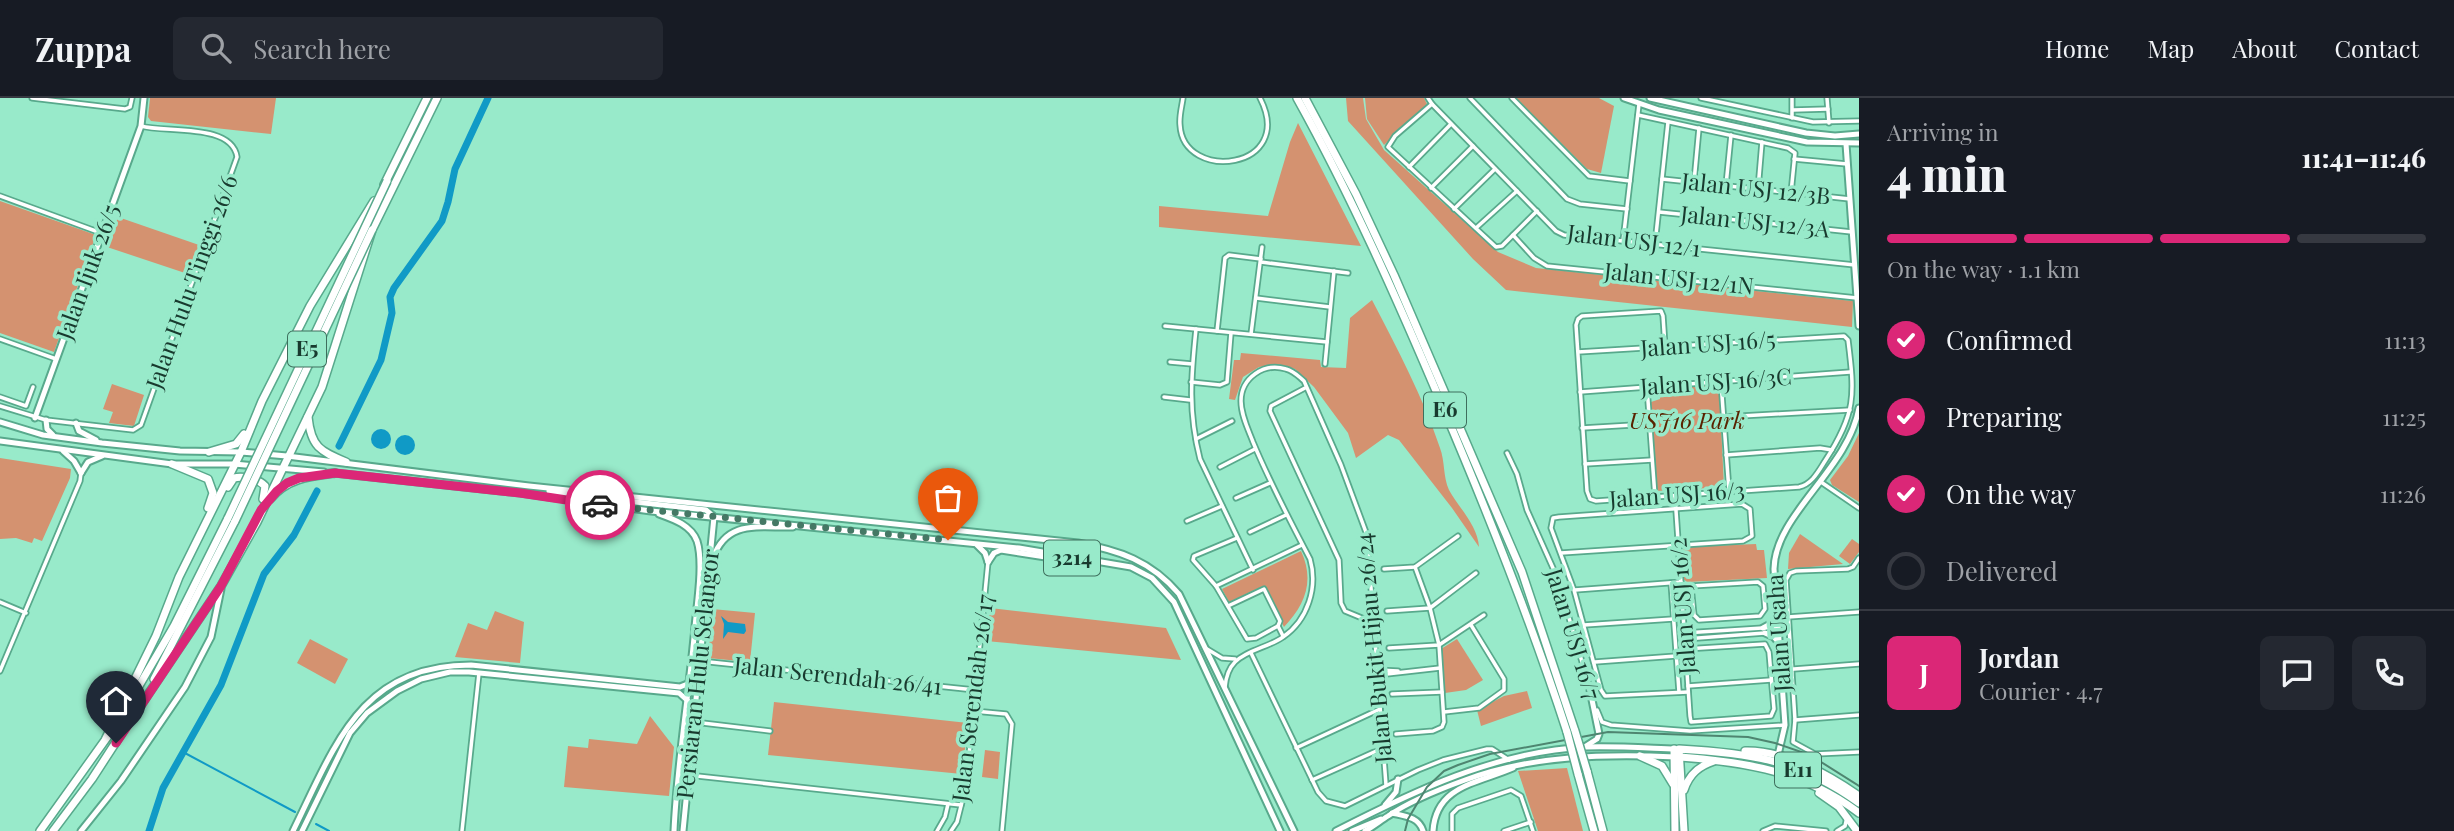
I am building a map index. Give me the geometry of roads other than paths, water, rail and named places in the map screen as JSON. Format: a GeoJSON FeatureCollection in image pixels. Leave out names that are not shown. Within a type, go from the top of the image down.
{"type":"FeatureCollection","features":[{"type":"Feature","properties":{"kind":"highway","name":"E5"},"geometry":{"type":"LineString","coordinates":[[40,831],[130,703],[232,519],[426,98]]}},
{"type":"Feature","properties":{"kind":"highway","name":"E5"},"geometry":{"type":"LineString","coordinates":[[53,831],[92,779],[139,708],[438,98]]}},
{"type":"Feature","properties":{"kind":"highway","name":"E6"},"geometry":{"type":"LineString","coordinates":[[1297,98],[1351,201],[1421,355],[1498,538],[1571,732]]}},
{"type":"Feature","properties":{"kind":"highway","name":"E6"},"geometry":{"type":"LineString","coordinates":[[1305,98],[1356,194],[1394,275],[1522,572],[1571,732],[1594,831]]}},
{"type":"Feature","properties":{"kind":"highway"},"geometry":{"type":"LineString","coordinates":[[209,452],[230,447],[240,440],[310,306],[387,181]]}},
{"type":"Feature","properties":{"kind":"highway"},"geometry":{"type":"LineString","coordinates":[[139,708],[221,586],[257,522],[322,387],[372,230]]}},
{"type":"Feature","properties":{"kind":"highway"},"geometry":{"type":"LineString","coordinates":[[106,738],[156,636],[178,578],[262,401]]}},
{"type":"Feature","properties":{"kind":"highway"},"geometry":{"type":"LineString","coordinates":[[308,416],[314,442],[325,453],[346,463]]}},
{"type":"Feature","properties":{"kind":"highway"},"geometry":{"type":"LineString","coordinates":[[172,464],[208,479],[212,486],[213,493],[203,526]]}},
{"type":"Feature","properties":{"kind":"highway"},"geometry":{"type":"LineString","coordinates":[[261,510],[287,483],[299,478],[335,473]]}},
{"type":"Feature","properties":{"kind":"highway"},"geometry":{"type":"LineString","coordinates":[[203,526],[211,518],[231,481],[238,477],[262,482],[265,486],[257,522]]}},
{"type":"Feature","properties":{"kind":"highway"},"geometry":{"type":"LineString","coordinates":[[1730,752],[1759,751],[1778,755],[1819,771],[1859,796]]}},
{"type":"Feature","properties":{"kind":"highway","name":"E11"},"geometry":{"type":"LineString","coordinates":[[1677,753],[1730,752],[1758,757],[1800,771],[1859,803]]}},
{"type":"Feature","properties":{"kind":"highway"},"geometry":{"type":"LineString","coordinates":[[1675,831],[1677,753]]}},
{"type":"Feature","properties":{"kind":"highway"},"geometry":{"type":"LineString","coordinates":[[1677,753],[1684,831]]}},
{"type":"Feature","properties":{"kind":"highway","name":"E11"},"geometry":{"type":"LineString","coordinates":[[1677,753],[1759,766],[1788,775],[1825,791],[1859,813]]}},
{"type":"Feature","properties":{"kind":"highway"},"geometry":{"type":"LineString","coordinates":[[1640,756],[1662,766],[1671,779],[1675,795]]}},
{"type":"Feature","properties":{"kind":"highway"},"geometry":{"type":"LineString","coordinates":[[1682,800],[1685,787],[1693,773],[1705,764],[1718,760]]}},
{"type":"Feature","properties":{"kind":"highway","name":"E6"},"geometry":{"type":"LineString","coordinates":[[1582,772],[1603,831]]}},
{"type":"Feature","properties":{"kind":"highway"},"geometry":{"type":"LineString","coordinates":[[1788,775],[1835,803],[1858,830]]}},
{"type":"Feature","properties":{"kind":"main road","name":"Jalan Ijuk 26/5"},"geometry":{"type":"LineString","coordinates":[[35,418],[141,126],[144,98]]}},
{"type":"Feature","properties":{"kind":"main road"},"geometry":{"type":"LineString","coordinates":[[1624,98],[1639,104],[1807,142],[1859,143]]}},
{"type":"Feature","properties":{"kind":"main road"},"geometry":{"type":"LineString","coordinates":[[1650,98],[1806,133],[1835,136],[1859,134]]}},
{"type":"Feature","properties":{"kind":"main road"},"geometry":{"type":"LineString","coordinates":[[1846,144],[1859,326]]}},
{"type":"Feature","properties":{"kind":"main road","name":"Jalan Usaha"},"geometry":{"type":"LineString","coordinates":[[1778,755],[1785,725],[1774,569],[1776,550],[1785,531],[1849,440],[1859,408]]}},
{"type":"Feature","properties":{"kind":"main road"},"geometry":{"type":"LineString","coordinates":[[46,420],[50,434],[59,438]]}},
{"type":"Feature","properties":{"kind":"main road"},"geometry":{"type":"LineString","coordinates":[[0,422],[59,438],[209,452]]}},
{"type":"Feature","properties":{"kind":"main road"},"geometry":{"type":"LineString","coordinates":[[76,423],[79,431],[102,443]]}},
{"type":"Feature","properties":{"kind":"main road"},"geometry":{"type":"LineString","coordinates":[[0,441],[172,464]]}},
{"type":"Feature","properties":{"kind":"main road"},"geometry":{"type":"LineString","coordinates":[[63,450],[81,473],[88,462],[103,456]]}},
{"type":"Feature","properties":{"kind":"main road","name":"3214"},"geometry":{"type":"LineString","coordinates":[[209,452],[287,456],[528,486],[1078,542],[1117,550],[1138,559],[1168,581],[1179,594],[1294,831]]}},
{"type":"Feature","properties":{"kind":"main road","name":"3214"},"geometry":{"type":"LineString","coordinates":[[172,464],[234,464],[335,473],[520,493],[650,511],[1018,548],[1131,567],[1152,578],[1169,596],[1278,829]]}},
{"type":"Feature","properties":{"kind":"main road"},"geometry":{"type":"LineString","coordinates":[[528,486],[565,494],[706,510],[714,517]]}},
{"type":"Feature","properties":{"kind":"main road","name":"Persiaran Hulu Selangor"},"geometry":{"type":"LineString","coordinates":[[650,511],[685,525],[696,541],[699,556],[690,682],[674,831]]}},
{"type":"Feature","properties":{"kind":"main road","name":"Persiaran Hulu Selangor"},"geometry":{"type":"LineString","coordinates":[[683,831],[714,517]]}},
{"type":"Feature","properties":{"kind":"main road"},"geometry":{"type":"LineString","coordinates":[[710,567],[722,540],[730,532],[742,528],[817,527]]}},
{"type":"Feature","properties":{"kind":"main road"},"geometry":{"type":"LineString","coordinates":[[974,543],[985,553],[988,562]]}},
{"type":"Feature","properties":{"kind":"main road"},"geometry":{"type":"LineString","coordinates":[[988,562],[994,553],[1001,550],[1076,559]]}},
{"type":"Feature","properties":{"kind":"main road"},"geometry":{"type":"LineString","coordinates":[[81,831],[121,780],[185,687],[211,637],[221,586]]}},
{"type":"Feature","properties":{"kind":"main road"},"geometry":{"type":"LineString","coordinates":[[1777,615],[1774,622],[1764,630],[1779,643]]}},
{"type":"Feature","properties":{"kind":"main road"},"geometry":{"type":"LineString","coordinates":[[293,831],[341,736],[356,714],[392,684],[422,671],[449,665],[679,693],[688,701]]}},
{"type":"Feature","properties":{"kind":"main road"},"geometry":{"type":"LineString","coordinates":[[302,831],[350,733],[367,713],[397,691],[421,679],[480,669],[680,687],[690,682]]}},
{"type":"Feature","properties":{"kind":"main road"},"geometry":{"type":"LineString","coordinates":[[392,684],[397,691]]}},
{"type":"Feature","properties":{"kind":"main road"},"geometry":{"type":"LineString","coordinates":[[1583,747],[1592,743],[1599,734],[1590,690]]}},
{"type":"Feature","properties":{"kind":"main road"},"geometry":{"type":"LineString","coordinates":[[1335,831],[1447,779],[1509,760],[1583,747],[1677,753]]}},
{"type":"Feature","properties":{"kind":"main road"},"geometry":{"type":"LineString","coordinates":[[1352,831],[1465,780],[1516,766],[1548,760],[1677,753]]}},
{"type":"Feature","properties":{"kind":"main road"},"geometry":{"type":"LineString","coordinates":[[1433,831],[1434,816],[1438,808],[1453,793],[1516,766]]}},
{"type":"Feature","properties":{"kind":"main road"},"geometry":{"type":"LineString","coordinates":[[1383,807],[1396,792],[1398,779]]}},
{"type":"Feature","properties":{"kind":"main road"},"geometry":{"type":"LineString","coordinates":[[1366,831],[1390,815],[1415,819],[1423,831]]}},
{"type":"Feature","properties":{"kind":"main road"},"geometry":{"type":"LineString","coordinates":[[1289,820],[1300,831]]}},
{"type":"Feature","properties":{"kind":"street"},"geometry":{"type":"LineString","coordinates":[[32,98],[125,109],[131,106],[132,98]]}},
{"type":"Feature","properties":{"kind":"street"},"geometry":{"type":"LineString","coordinates":[[1183,98],[1180,126],[1186,145],[1197,155],[1226,162],[1242,159],[1258,151],[1266,135],[1268,119],[1260,98]]}},
{"type":"Feature","properties":{"kind":"street","name":"Jalan USJ 12/1"},"geometry":{"type":"LineString","coordinates":[[1429,98],[1556,231],[1564,235],[1854,265]]}},
{"type":"Feature","properties":{"kind":"street"},"geometry":{"type":"LineString","coordinates":[[1470,98],[1567,198],[1580,204],[1627,209]]}},
{"type":"Feature","properties":{"kind":"street"},"geometry":{"type":"LineString","coordinates":[[1512,98],[1587,174],[1630,181]]}},
{"type":"Feature","properties":{"kind":"street"},"geometry":{"type":"LineString","coordinates":[[1701,98],[1792,118],[1829,123],[1859,121]]}},
{"type":"Feature","properties":{"kind":"street"},"geometry":{"type":"LineString","coordinates":[[1792,98],[1792,118]]}},
{"type":"Feature","properties":{"kind":"street"},"geometry":{"type":"LineString","coordinates":[[1827,98],[1829,123]]}},
{"type":"Feature","properties":{"kind":"street"},"geometry":{"type":"LineString","coordinates":[[1432,104],[1395,136],[1389,144],[1390,150],[1494,246],[1502,246],[1537,211]]}},
{"type":"Feature","properties":{"kind":"street"},"geometry":{"type":"LineString","coordinates":[[1623,241],[1639,104]]}},
{"type":"Feature","properties":{"kind":"street"},"geometry":{"type":"LineString","coordinates":[[1793,110],[1828,109]]}},
{"type":"Feature","properties":{"kind":"street"},"geometry":{"type":"LineString","coordinates":[[1638,115],[1791,149],[1795,153],[1791,193]]}},
{"type":"Feature","properties":{"kind":"street"},"geometry":{"type":"LineString","coordinates":[[1655,244],[1668,122]]}},
{"type":"Feature","properties":{"kind":"street"},"geometry":{"type":"LineString","coordinates":[[1409,167],[1451,124]]}},
{"type":"Feature","properties":{"kind":"street","name":"Jalan Hulu Tinggi 26/6"},"geometry":{"type":"LineString","coordinates":[[76,423],[138,429],[141,425],[237,157],[237,152],[230,142],[218,135],[141,126]]}},
{"type":"Feature","properties":{"kind":"street"},"geometry":{"type":"LineString","coordinates":[[1694,182],[1699,128]]}},
{"type":"Feature","properties":{"kind":"street"},"geometry":{"type":"LineString","coordinates":[[1726,186],[1731,135]]}},
{"type":"Feature","properties":{"kind":"street"},"geometry":{"type":"LineString","coordinates":[[1758,189],[1762,142]]}},
{"type":"Feature","properties":{"kind":"street"},"geometry":{"type":"LineString","coordinates":[[1431,188],[1473,146]]}},
{"type":"Feature","properties":{"kind":"street"},"geometry":{"type":"LineString","coordinates":[[1794,159],[1847,163]]}},
{"type":"Feature","properties":{"kind":"street"},"geometry":{"type":"LineString","coordinates":[[1454,209],[1495,169]]}},
{"type":"Feature","properties":{"kind":"street","name":"Jalan USJ 12/3B"},"geometry":{"type":"LineString","coordinates":[[1662,179],[1850,199]]}},
{"type":"Feature","properties":{"kind":"street"},"geometry":{"type":"LineString","coordinates":[[1476,228],[1517,191]]}},
{"type":"Feature","properties":{"kind":"street"},"geometry":{"type":"LineString","coordinates":[[0,196],[101,233]]}},
{"type":"Feature","properties":{"kind":"street","name":"Jalan USJ 12/3A"},"geometry":{"type":"LineString","coordinates":[[1658,212],[1852,232]]}},
{"type":"Feature","properties":{"kind":"street","name":"Jalan USJ 12/1N"},"geometry":{"type":"LineString","coordinates":[[1513,235],[1534,258],[1547,266],[1857,298]]}},
{"type":"Feature","properties":{"kind":"street"},"geometry":{"type":"LineString","coordinates":[[1251,334],[1262,247]]}},
{"type":"Feature","properties":{"kind":"street"},"geometry":{"type":"LineString","coordinates":[[1217,331],[1225,258],[1229,255],[1348,273]]}},
{"type":"Feature","properties":{"kind":"street"},"geometry":{"type":"LineString","coordinates":[[1325,364],[1334,271]]}},
{"type":"Feature","properties":{"kind":"street"},"geometry":{"type":"LineString","coordinates":[[1256,298],[1331,307]]}},
{"type":"Feature","properties":{"kind":"street","name":"Jalan USJ 16/3"},"geometry":{"type":"LineString","coordinates":[[1665,346],[1661,311],[1582,316],[1578,319],[1576,325],[1582,428],[1590,499],[1595,501],[1799,487],[1812,481],[1832,450]]}},
{"type":"Feature","properties":{"kind":"street"},"geometry":{"type":"LineString","coordinates":[[1165,326],[1327,342]]}},
{"type":"Feature","properties":{"kind":"street"},"geometry":{"type":"LineString","coordinates":[[1196,329],[1190,400],[1200,459],[1252,570]]}},
{"type":"Feature","properties":{"kind":"street"},"geometry":{"type":"LineString","coordinates":[[1191,382],[1220,385],[1227,382],[1231,333]]}},
{"type":"Feature","properties":{"kind":"street","name":"Jalan USJ 16/5"},"geometry":{"type":"LineString","coordinates":[[1578,352],[1838,335],[1844,336],[1848,341],[1851,372]]}},
{"type":"Feature","properties":{"kind":"street"},"geometry":{"type":"LineString","coordinates":[[0,339],[56,359]]}},
{"type":"Feature","properties":{"kind":"street"},"geometry":{"type":"LineString","coordinates":[[1170,362],[1192,364]]}},
{"type":"Feature","properties":{"kind":"street","name":"Jalan Bukit Hijau 26/24"},"geometry":{"type":"LineString","coordinates":[[1237,659],[1284,636],[1297,624],[1309,606],[1313,569],[1270,483],[1241,405],[1241,393],[1249,379],[1265,369],[1280,368],[1295,373],[1304,381],[1341,465],[1365,529],[1386,785],[1345,806],[1326,801],[1318,792],[1251,653]]}},
{"type":"Feature","properties":{"kind":"street"},"geometry":{"type":"LineString","coordinates":[[1726,455],[1820,448],[1832,450],[1845,428],[1850,410],[1851,372]]}},
{"type":"Feature","properties":{"kind":"street","name":"Jalan USJ 16/3C"},"geometry":{"type":"LineString","coordinates":[[1580,392],[1851,372]]}},
{"type":"Feature","properties":{"kind":"street"},"geometry":{"type":"LineString","coordinates":[[1721,382],[1729,492]]}},
{"type":"Feature","properties":{"kind":"street"},"geometry":{"type":"LineString","coordinates":[[0,397],[26,407],[33,387]]}},
{"type":"Feature","properties":{"kind":"street"},"geometry":{"type":"LineString","coordinates":[[1647,387],[1655,497]]}},
{"type":"Feature","properties":{"kind":"street"},"geometry":{"type":"LineString","coordinates":[[1305,388],[1271,406],[1270,411],[1339,560],[1341,603],[1346,611],[1374,623]]}},
{"type":"Feature","properties":{"kind":"street"},"geometry":{"type":"LineString","coordinates":[[1164,397],[1190,400]]}},
{"type":"Feature","properties":{"kind":"street"},"geometry":{"type":"LineString","coordinates":[[0,406],[35,418],[76,423]]}},
{"type":"Feature","properties":{"kind":"street"},"geometry":{"type":"LineString","coordinates":[[1723,417],[1850,410]]}},
{"type":"Feature","properties":{"kind":"street"},"geometry":{"type":"LineString","coordinates":[[1196,439],[1232,421]]}},
{"type":"Feature","properties":{"kind":"street"},"geometry":{"type":"LineString","coordinates":[[1582,428],[1650,424]]}},
{"type":"Feature","properties":{"kind":"street"},"geometry":{"type":"LineString","coordinates":[[1220,467],[1256,449]]}},
{"type":"Feature","properties":{"kind":"street","name":"Jalan USJ 16/7"},"geometry":{"type":"LineString","coordinates":[[1507,453],[1517,474],[1527,510],[1557,577],[1602,722],[1690,731],[1785,725]]}},
{"type":"Feature","properties":{"kind":"street"},"geometry":{"type":"LineString","coordinates":[[1585,464],[1652,460]]}},
{"type":"Feature","properties":{"kind":"street"},"geometry":{"type":"LineString","coordinates":[[0,671],[80,481],[81,473]]}},
{"type":"Feature","properties":{"kind":"street"},"geometry":{"type":"LineString","coordinates":[[1821,482],[1859,508]]}},
{"type":"Feature","properties":{"kind":"street"},"geometry":{"type":"LineString","coordinates":[[1236,498],[1270,483]]}},
{"type":"Feature","properties":{"kind":"street","name":"Jalan USJ 16/2"},"geometry":{"type":"LineString","coordinates":[[1675,496],[1691,722],[1771,716],[1771,680]]}},
{"type":"Feature","properties":{"kind":"street"},"geometry":{"type":"LineString","coordinates":[[1561,553],[1743,541],[1752,536],[1751,512],[1748,506],[1742,504],[1553,518],[1551,528],[1574,590],[1601,690],[1605,696],[1679,692],[1771,680],[1769,652],[1765,645],[1685,649]]}},
{"type":"Feature","properties":{"kind":"street"},"geometry":{"type":"LineString","coordinates":[[1187,522],[1222,506]]}},
{"type":"Feature","properties":{"kind":"street"},"geometry":{"type":"LineString","coordinates":[[1250,532],[1286,515]]}},
{"type":"Feature","properties":{"kind":"street"},"geometry":{"type":"LineString","coordinates":[[1384,569],[1415,567],[1458,536]]}},
{"type":"Feature","properties":{"kind":"street"},"geometry":{"type":"LineString","coordinates":[[1237,538],[1192,558],[1216,586],[1247,639],[1256,638],[1278,626]]}},
{"type":"Feature","properties":{"kind":"street"},"geometry":{"type":"LineString","coordinates":[[1216,586],[1302,545]]}},
{"type":"Feature","properties":{"kind":"street"},"geometry":{"type":"LineString","coordinates":[[1859,558],[1853,567],[1848,569],[1793,572],[1786,580],[1795,744],[1815,754],[1859,752]]}},
{"type":"Feature","properties":{"kind":"street","name":"Jalan Serendah 26/17"},"geometry":{"type":"LineString","coordinates":[[951,831],[961,805],[988,562]]}},
{"type":"Feature","properties":{"kind":"street"},"geometry":{"type":"LineString","coordinates":[[1396,734],[1439,730],[1444,722],[1439,645],[1430,608],[1415,567]]}},
{"type":"Feature","properties":{"kind":"street"},"geometry":{"type":"LineString","coordinates":[[1387,611],[1430,608],[1476,573]]}},
{"type":"Feature","properties":{"kind":"street"},"geometry":{"type":"LineString","coordinates":[[1574,590],[1671,583],[1691,586],[1758,582],[1763,586],[1765,609],[1760,616],[1699,620],[1694,615],[1691,586]]}},
{"type":"Feature","properties":{"kind":"street","name":"Jalan USJ 16/2"},"geometry":{"type":"LineString","coordinates":[[1671,583],[1679,692]]}},
{"type":"Feature","properties":{"kind":"street"},"geometry":{"type":"LineString","coordinates":[[1228,606],[1264,589],[1284,636]]}},
{"type":"Feature","properties":{"kind":"street"},"geometry":{"type":"LineString","coordinates":[[0,602],[26,613]]}},
{"type":"Feature","properties":{"kind":"street"},"geometry":{"type":"LineString","coordinates":[[1788,617],[1859,612]]}},
{"type":"Feature","properties":{"kind":"street"},"geometry":{"type":"LineString","coordinates":[[1389,648],[1439,645],[1484,615]]}},
{"type":"Feature","properties":{"kind":"street"},"geometry":{"type":"LineString","coordinates":[[1730,618],[1731,636]]}},
{"type":"Feature","properties":{"kind":"street"},"geometry":{"type":"LineString","coordinates":[[1584,625],[1673,619]]}},
{"type":"Feature","properties":{"kind":"street"},"geometry":{"type":"LineString","coordinates":[[1444,712],[1479,708],[1504,690],[1504,679],[1471,625]]}},
{"type":"Feature","properties":{"kind":"street"},"geometry":{"type":"LineString","coordinates":[[1685,636],[1731,630],[1778,629]]}},
{"type":"Feature","properties":{"kind":"street"},"geometry":{"type":"LineString","coordinates":[[1685,636],[1731,636],[1764,630]]}},
{"type":"Feature","properties":{"kind":"street"},"geometry":{"type":"LineString","coordinates":[[1205,648],[1222,658],[1237,659]]}},
{"type":"Feature","properties":{"kind":"street"},"geometry":{"type":"LineString","coordinates":[[1594,662],[1676,656]]}},
{"type":"Feature","properties":{"kind":"street"},"geometry":{"type":"LineString","coordinates":[[1225,687],[1229,669],[1237,659]]}},
{"type":"Feature","properties":{"kind":"street","name":"Jalan Serendah 26/41"},"geometry":{"type":"LineString","coordinates":[[700,661],[975,690]]}},
{"type":"Feature","properties":{"kind":"street"},"geometry":{"type":"LineString","coordinates":[[1781,670],[1859,664]]}},
{"type":"Feature","properties":{"kind":"street"},"geometry":{"type":"LineString","coordinates":[[1378,676],[1440,668]]}},
{"type":"Feature","properties":{"kind":"street"},"geometry":{"type":"LineString","coordinates":[[462,831],[480,669]]}},
{"type":"Feature","properties":{"kind":"street"},"geometry":{"type":"LineString","coordinates":[[1377,670],[1400,672]]}},
{"type":"Feature","properties":{"kind":"street"},"geometry":{"type":"LineString","coordinates":[[1392,694],[1442,692]]}},
{"type":"Feature","properties":{"kind":"street"},"geometry":{"type":"LineString","coordinates":[[1296,748],[1380,709]]}},
{"type":"Feature","properties":{"kind":"street"},"geometry":{"type":"LineString","coordinates":[[973,711],[1006,714],[1012,724],[1002,831]]}},
{"type":"Feature","properties":{"kind":"street"},"geometry":{"type":"LineString","coordinates":[[1795,720],[1859,715]]}},
{"type":"Feature","properties":{"kind":"street"},"geometry":{"type":"LineString","coordinates":[[694,723],[770,731]]}},
{"type":"Feature","properties":{"kind":"street"},"geometry":{"type":"LineString","coordinates":[[1312,780],[1383,748]]}},
{"type":"Feature","properties":{"kind":"street"},"geometry":{"type":"LineString","coordinates":[[1386,785],[1443,761],[1487,749],[1492,749],[1509,760]]}},
{"type":"Feature","properties":{"kind":"street"},"geometry":{"type":"LineString","coordinates":[[688,775],[961,805]]}},
{"type":"Feature","properties":{"kind":"street"},"geometry":{"type":"LineString","coordinates":[[1451,831],[1452,814],[1458,808],[1511,790],[1521,796],[1534,831]]}},
{"type":"Feature","properties":{"kind":"street"},"geometry":{"type":"LineString","coordinates":[[937,831],[945,817],[948,804]]}},
{"type":"Feature","properties":{"kind":"street"},"geometry":{"type":"LineString","coordinates":[[1837,831],[1849,820]]}},
{"type":"Feature","properties":{"kind":"street"},"geometry":{"type":"LineString","coordinates":[[1504,831],[1531,822]]}},
{"type":"Feature","properties":{"kind":"street"},"geometry":{"type":"LineString","coordinates":[[1763,831],[1775,826],[1826,831]]}},
{"type":"Feature","properties":{"kind":"water"},"geometry":{"type":"Polygon","coordinates":[[[381,429],[388,432],[391,439],[388,446],[381,449],[374,446],[371,439],[374,432],[381,429]]]}},
{"type":"Feature","properties":{"kind":"water"},"geometry":{"type":"Polygon","coordinates":[[[405,435],[412,438],[415,445],[412,452],[405,455],[398,452],[395,445],[398,438],[405,435]]]}},
{"type":"Feature","properties":{"kind":"water"},"geometry":{"type":"Polygon","coordinates":[[[721,616],[728,622],[745,624],[744,634],[728,632],[723,639],[724,624],[721,616]]]}},
{"type":"Feature","properties":{"kind":"waterway"},"geometry":{"type":"LineString","coordinates":[[339,446],[381,360],[392,313],[390,297],[442,221],[455,169],[488,98]]}},
{"type":"Feature","properties":{"kind":"waterway"},"geometry":{"type":"LineString","coordinates":[[149,831],[163,788],[221,685],[264,574],[294,535],[317,491]]}},
{"type":"Feature","properties":{"kind":"waterway"},"geometry":{"type":"LineString","coordinates":[[183,752],[295,812]]}},
{"type":"Feature","properties":{"kind":"waterway"},"geometry":{"type":"LineString","coordinates":[[316,824],[329,831]]}},
{"type":"Feature","properties":{"kind":"tram line"},"geometry":{"type":"LineString","coordinates":[[1405,831],[1408,819],[1427,787],[1444,771],[1490,754],[1608,732],[1748,737],[1810,755],[1859,786]]}},
{"type":"Feature","properties":{"kind":"park label","name":"USJ16 Park"},"geometry":{"type":"Point","coordinates":[1687,421]}}]}
